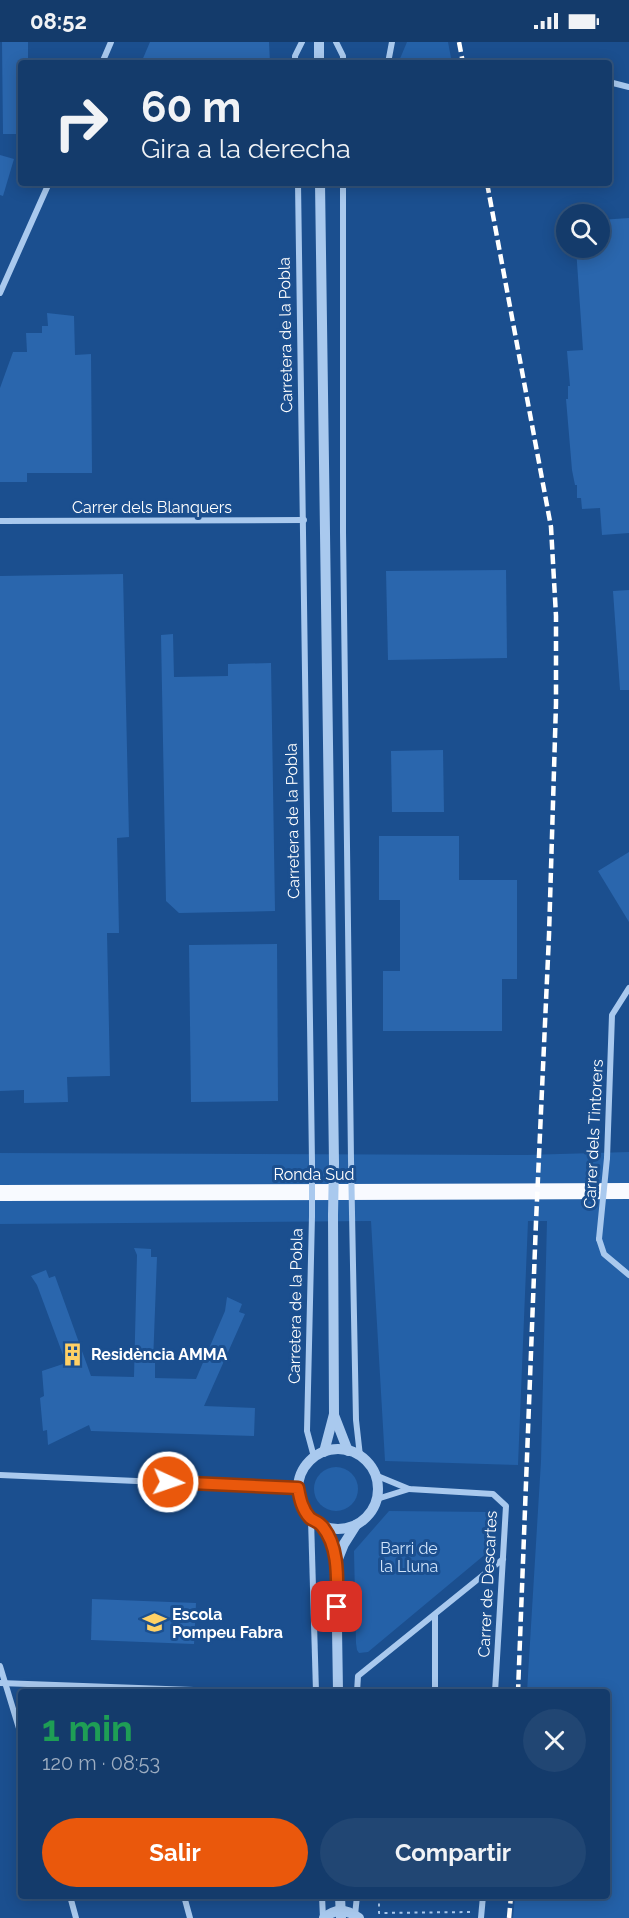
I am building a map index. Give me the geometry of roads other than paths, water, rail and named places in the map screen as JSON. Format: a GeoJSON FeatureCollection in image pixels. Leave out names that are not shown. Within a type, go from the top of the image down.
{"type":"FeatureCollection","features":[{"type":"Feature","properties":{"kind":"highway","name":"Ronda Sud"},"geometry":{"type":"LineString","coordinates":[[0,1193],[629,1191]]}},
{"type":"Feature","properties":{"kind":"street"},"geometry":{"type":"LineString","coordinates":[[103,60],[111,42]]}},
{"type":"Feature","properties":{"kind":"street"},"geometry":{"type":"LineString","coordinates":[[296,60],[295,56],[302,42]]}},
{"type":"Feature","properties":{"kind":"street"},"geometry":{"type":"LineString","coordinates":[[319,42],[319,60]]}},
{"type":"Feature","properties":{"kind":"street"},"geometry":{"type":"LineString","coordinates":[[336,42],[343,60]]}},
{"type":"Feature","properties":{"kind":"street"},"geometry":{"type":"LineString","coordinates":[[389,60],[392,42]]}},
{"type":"Feature","properties":{"kind":"street"},"geometry":{"type":"LineString","coordinates":[[612,83],[629,87]]}},
{"type":"Feature","properties":{"kind":"street"},"geometry":{"type":"LineString","coordinates":[[0,293],[48,186]]}},
{"type":"Feature","properties":{"kind":"street","name":"Carretera de la Pobla"},"geometry":{"type":"LineString","coordinates":[[298,186],[312,1162],[307,1431],[319,1455]]}},
{"type":"Feature","properties":{"kind":"street"},"geometry":{"type":"LineString","coordinates":[[319,1455],[334,1414],[334,1163],[320,186]]}},
{"type":"Feature","properties":{"kind":"street"},"geometry":{"type":"LineString","coordinates":[[343,186],[344,532],[351,1160],[356,1420],[360,1456]]}},
{"type":"Feature","properties":{"kind":"street","name":"Carrer dels Blanquers"},"geometry":{"type":"LineString","coordinates":[[0,521],[304,520]]}},
{"type":"Feature","properties":{"kind":"street","name":"Carrer dels Tintorers"},"geometry":{"type":"LineString","coordinates":[[629,988],[612,1015],[607,1158],[599,1239],[604,1254],[629,1275]]}},
{"type":"Feature","properties":{"kind":"street"},"geometry":{"type":"LineString","coordinates":[[334,1414],[348,1451]]}},
{"type":"Feature","properties":{"kind":"street"},"geometry":{"type":"LineString","coordinates":[[336,1564],[344,1544],[356,1525],[373,1509],[378,1487],[375,1475],[360,1456],[336,1449],[319,1455],[306,1466],[300,1476],[298,1488],[304,1510],[311,1519],[333,1529],[356,1525]]}},
{"type":"Feature","properties":{"kind":"street"},"geometry":{"type":"LineString","coordinates":[[0,1474],[298,1488]]}},
{"type":"Feature","properties":{"kind":"street","name":"Carrer de Descartes"},"geometry":{"type":"LineString","coordinates":[[375,1475],[409,1489],[493,1494],[506,1506],[495,1689]]}},
{"type":"Feature","properties":{"kind":"street","name":"Carrer de Descartes"},"geometry":{"type":"LineString","coordinates":[[377,1499],[409,1489]]}},
{"type":"Feature","properties":{"kind":"street"},"geometry":{"type":"LineString","coordinates":[[311,1519],[316,1689]]}},
{"type":"Feature","properties":{"kind":"street"},"geometry":{"type":"LineString","coordinates":[[321,1525],[332,1544],[336,1564],[338,1689]]}},
{"type":"Feature","properties":{"kind":"street"},"geometry":{"type":"LineString","coordinates":[[357,1689],[357,1676],[503,1559]]}},
{"type":"Feature","properties":{"kind":"street"},"geometry":{"type":"LineString","coordinates":[[435,1614],[435,1689]]}},
{"type":"Feature","properties":{"kind":"street"},"geometry":{"type":"LineString","coordinates":[[0,1666],[3,1683],[18,1726]]}},
{"type":"Feature","properties":{"kind":"street"},"geometry":{"type":"LineString","coordinates":[[3,1683],[104,1689]]}},
{"type":"Feature","properties":{"kind":"street"},"geometry":{"type":"LineString","coordinates":[[71,1899],[76,1918]]}},
{"type":"Feature","properties":{"kind":"street"},"geometry":{"type":"LineString","coordinates":[[185,1899],[190,1918]]}},
{"type":"Feature","properties":{"kind":"street"},"geometry":{"type":"LineString","coordinates":[[322,1899],[323,1918],[334,1912],[357,1917],[357,1899]]}},
{"type":"Feature","properties":{"kind":"street"},"geometry":{"type":"LineString","coordinates":[[340,1899],[341,1914]]}},
{"type":"Feature","properties":{"kind":"street"},"geometry":{"type":"LineString","coordinates":[[481,1915],[483,1899]]}},
{"type":"Feature","properties":{"kind":"railway"},"geometry":{"type":"LineString","coordinates":[[459,42],[462,60]]}},
{"type":"Feature","properties":{"kind":"railway"},"geometry":{"type":"LineString","coordinates":[[488,186],[551,527],[556,616],[556,704],[549,935],[518,1689]]}},
{"type":"Feature","properties":{"kind":"railway"},"geometry":{"type":"LineString","coordinates":[[509,1918],[511,1899]]}},
{"type":"Feature","properties":{"kind":"place","name":"Residència AMMA"},"geometry":{"type":"Point","coordinates":[73,1354]}},
{"type":"Feature","properties":{"kind":"place","name":"Escola Pompeu Fabra"},"geometry":{"type":"Point","coordinates":[154,1623]}},
{"type":"Feature","properties":{"kind":"park label","name":"Barri de la Lluna"},"geometry":{"type":"Point","coordinates":[409,1557]}}]}
